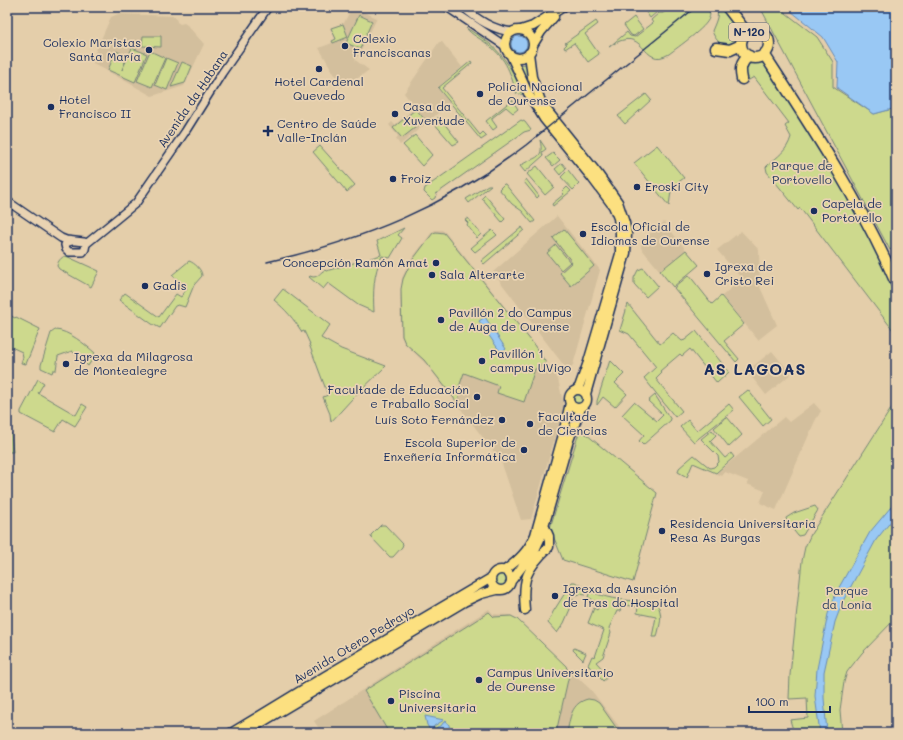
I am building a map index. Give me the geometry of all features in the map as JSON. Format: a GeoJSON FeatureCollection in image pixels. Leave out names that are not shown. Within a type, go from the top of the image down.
{"type":"FeatureCollection","features":[{"type":"Feature","properties":{"kind":"highway","name":"N-120"},"geometry":{"type":"LineString","coordinates":[[727,7],[747,33]]}},
{"type":"Feature","properties":{"kind":"highway","name":"N-120"},"geometry":{"type":"LineString","coordinates":[[756,30],[767,37],[768,46],[764,54],[757,58],[745,54],[741,45],[744,36],[747,33],[756,30]]}},
{"type":"Feature","properties":{"kind":"highway"},"geometry":{"type":"LineString","coordinates":[[716,48],[730,50],[741,45]]}},
{"type":"Feature","properties":{"kind":"highway","name":"N-120"},"geometry":{"type":"LineString","coordinates":[[764,54],[844,181],[866,221],[896,283]]}},
{"type":"Feature","properties":{"kind":"highway"},"geometry":{"type":"LineString","coordinates":[[742,80],[742,64],[749,56]]}},
{"type":"Feature","properties":{"kind":"main road"},"geometry":{"type":"LineString","coordinates":[[511,56],[520,58],[529,53],[540,32],[562,8]]}},
{"type":"Feature","properties":{"kind":"main road"},"geometry":{"type":"LineString","coordinates":[[505,570],[521,558],[531,544],[535,535],[562,438],[570,402],[570,394],[579,387],[588,362],[620,254],[618,218],[613,206],[544,119],[528,93],[505,46],[506,39],[517,31],[534,26],[562,8]]}},
{"type":"Feature","properties":{"kind":"main road"},"geometry":{"type":"LineString","coordinates":[[517,31],[530,35],[533,45]]}},
{"type":"Feature","properties":{"kind":"main road"},"geometry":{"type":"LineString","coordinates":[[529,53],[532,77],[542,104],[611,191],[621,208],[626,223],[626,253],[611,310],[593,364],[586,394]]}},
{"type":"Feature","properties":{"kind":"main road"},"geometry":{"type":"LineString","coordinates":[[512,580],[510,574],[502,569],[496,571],[491,578],[492,585],[497,590],[510,586],[512,580],[538,546],[545,527],[569,440],[581,408],[587,403],[588,398],[586,394],[582,390],[576,390]]}},
{"type":"Feature","properties":{"kind":"main road"},"geometry":{"type":"LineString","coordinates":[[570,402],[575,408],[581,408]]}},
{"type":"Feature","properties":{"kind":"main road"},"geometry":{"type":"LineString","coordinates":[[525,610],[525,580],[529,571],[539,557],[549,547],[549,536],[545,527]]}},
{"type":"Feature","properties":{"kind":"main road"},"geometry":{"type":"LineString","coordinates":[[526,563],[539,557]]}},
{"type":"Feature","properties":{"kind":"main road","name":"Avenida Otero Pedrayo"},"geometry":{"type":"LineString","coordinates":[[231,733],[491,578]]}},
{"type":"Feature","properties":{"kind":"main road","name":"Avenida Otero Pedrayo"},"geometry":{"type":"LineString","coordinates":[[244,733],[464,602],[497,590]]}},
{"type":"Feature","properties":{"kind":"street","name":"Avenida da Habana"},"geometry":{"type":"LineString","coordinates":[[69,242],[66,249],[68,252],[83,252],[87,242],[136,203],[185,132],[222,73],[268,7]]}},
{"type":"Feature","properties":{"kind":"street"},"geometry":{"type":"LineString","coordinates":[[447,7],[505,46]]}},
{"type":"Feature","properties":{"kind":"street"},"geometry":{"type":"LineString","coordinates":[[463,7],[472,15],[492,27],[517,31]]}},
{"type":"Feature","properties":{"kind":"street"},"geometry":{"type":"LineString","coordinates":[[7,201],[61,238],[69,242],[87,242]]}},
{"type":"Feature","properties":{"kind":"shaded area","name":"Colexio Franciscanas"},"geometry":{"type":"Polygon","coordinates":[[[352,7],[377,18],[355,60],[369,70],[354,81],[342,87],[319,48],[332,43],[332,41],[336,39],[330,28],[344,23],[352,7]]]}},
{"type":"Feature","properties":{"kind":"shaded area","name":"Colexio Maristas Santa María"},"geometry":{"type":"Polygon","coordinates":[[[118,14],[174,16],[177,22],[187,25],[204,44],[184,86],[152,96],[93,63],[93,57],[111,17],[118,14]]]}},
{"type":"Feature","properties":{"kind":"shaded area"},"geometry":{"type":"Polygon","coordinates":[[[439,42],[442,42],[462,67],[437,88],[450,103],[400,145],[396,139],[398,136],[389,125],[392,122],[395,125],[415,108],[404,93],[439,42]]]}},
{"type":"Feature","properties":{"kind":"shaded area"},"geometry":{"type":"Polygon","coordinates":[[[557,216],[600,270],[573,365],[569,369],[565,367],[493,272],[557,216]]]}},
{"type":"Feature","properties":{"kind":"shaded area"},"geometry":{"type":"Polygon","coordinates":[[[664,222],[686,250],[660,271],[641,248],[642,240],[664,222]]]}},
{"type":"Feature","properties":{"kind":"shaded area"},"geometry":{"type":"Polygon","coordinates":[[[435,230],[442,230],[445,232],[532,341],[558,379],[564,407],[531,519],[521,520],[501,461],[427,365],[404,343],[401,336],[400,298],[402,278],[410,261],[435,230]]]}},
{"type":"Feature","properties":{"kind":"shaded area"},"geometry":{"type":"Polygon","coordinates":[[[741,231],[759,250],[760,287],[777,325],[758,340],[722,296],[742,279],[717,250],[741,231]]]}},
{"type":"Feature","properties":{"kind":"shaded area"},"geometry":{"type":"Polygon","coordinates":[[[772,351],[791,374],[766,395],[747,371],[772,351]]]}},
{"type":"Feature","properties":{"kind":"shaded area"},"geometry":{"type":"Polygon","coordinates":[[[814,403],[821,411],[815,421],[776,510],[760,503],[765,491],[747,484],[748,481],[725,472],[722,476],[716,474],[784,417],[789,422],[814,403]]]}},
{"type":"Feature","properties":{"kind":"shaded area","name":"Campus Universitario de Ourense"},"geometry":{"type":"Polygon","coordinates":[[[489,609],[493,614],[511,615],[591,690],[624,733],[322,733],[314,721],[489,609]]]}},
{"type":"Feature","properties":{"kind":"green space"},"geometry":{"type":"Polygon","coordinates":[[[642,7],[655,7],[658,11],[650,18],[646,12],[648,10],[647,8],[645,10],[642,7]]]}},
{"type":"Feature","properties":{"kind":"green space"},"geometry":{"type":"Polygon","coordinates":[[[671,7],[706,7],[710,17],[692,37],[669,54],[660,58],[647,52],[637,42],[630,40],[621,41],[609,47],[627,32],[630,36],[635,37],[653,23],[651,20],[659,13],[663,13],[671,7]]]}},
{"type":"Feature","properties":{"kind":"green space"},"geometry":{"type":"Polygon","coordinates":[[[716,7],[722,7],[737,28],[739,38],[738,43],[726,47],[714,36],[712,31],[717,16],[716,7]]]}},
{"type":"Feature","properties":{"kind":"green space"},"geometry":{"type":"Polygon","coordinates":[[[760,7],[778,7],[817,37],[833,62],[833,87],[874,114],[896,108],[896,248],[890,250],[760,7]]]}},
{"type":"Feature","properties":{"kind":"green space"},"geometry":{"type":"Polygon","coordinates":[[[359,15],[372,21],[360,49],[346,43],[359,15]]]}},
{"type":"Feature","properties":{"kind":"green space"},"geometry":{"type":"Polygon","coordinates":[[[634,17],[643,29],[634,36],[631,35],[624,25],[634,17]]]}},
{"type":"Feature","properties":{"kind":"green space"},"geometry":{"type":"Polygon","coordinates":[[[596,21],[598,24],[585,34],[599,54],[588,62],[574,43],[565,49],[564,47],[567,44],[565,43],[596,21]]]}},
{"type":"Feature","properties":{"kind":"green space"},"geometry":{"type":"Polygon","coordinates":[[[343,24],[348,37],[333,43],[332,41],[336,39],[331,28],[343,24]]]}},
{"type":"Feature","properties":{"kind":"green space"},"geometry":{"type":"Polygon","coordinates":[[[466,28],[487,42],[502,56],[513,73],[524,95],[516,93],[509,71],[498,53],[473,35],[466,28]]]}},
{"type":"Feature","properties":{"kind":"green space"},"geometry":{"type":"Polygon","coordinates":[[[519,33],[527,36],[530,44],[527,52],[519,55],[511,52],[508,44],[511,36],[519,33]]]}},
{"type":"Feature","properties":{"kind":"green space"},"geometry":{"type":"Polygon","coordinates":[[[143,36],[161,36],[161,47],[142,46],[143,36]]]}},
{"type":"Feature","properties":{"kind":"green space"},"geometry":{"type":"Polygon","coordinates":[[[132,48],[147,54],[135,82],[108,70],[116,51],[127,56],[122,70],[132,48]]]}},
{"type":"Feature","properties":{"kind":"green space"},"geometry":{"type":"Polygon","coordinates":[[[150,51],[165,58],[152,87],[137,81],[150,51]]]}},
{"type":"Feature","properties":{"kind":"green space"},"geometry":{"type":"Polygon","coordinates":[[[166,58],[178,63],[167,90],[155,85],[166,58]]]}},
{"type":"Feature","properties":{"kind":"green space","name":"Parque de Portovello"},"geometry":{"type":"Polygon","coordinates":[[[753,60],[763,63],[767,68],[813,139],[860,218],[882,262],[896,295],[896,334],[800,208],[798,210],[767,172],[766,167],[785,150],[791,137],[785,126],[789,123],[754,77],[749,80],[747,77],[746,66],[753,60]]]}},
{"type":"Feature","properties":{"kind":"green space"},"geometry":{"type":"Polygon","coordinates":[[[471,61],[472,63],[442,88],[480,135],[483,132],[487,136],[481,140],[438,88],[471,61]]]}},
{"type":"Feature","properties":{"kind":"green space"},"geometry":{"type":"Polygon","coordinates":[[[182,62],[192,66],[185,83],[171,87],[182,62]]]}},
{"type":"Feature","properties":{"kind":"green space"},"geometry":{"type":"Polygon","coordinates":[[[527,64],[528,75],[533,94],[519,65],[527,64]]]}},
{"type":"Feature","properties":{"kind":"green space"},"geometry":{"type":"Polygon","coordinates":[[[646,94],[651,100],[625,124],[618,116],[646,94]]]}},
{"type":"Feature","properties":{"kind":"green space"},"geometry":{"type":"Polygon","coordinates":[[[512,100],[518,109],[513,113],[506,107],[492,118],[497,127],[493,130],[486,121],[512,100]]]}},
{"type":"Feature","properties":{"kind":"green space"},"geometry":{"type":"Polygon","coordinates":[[[416,109],[425,120],[402,138],[393,128],[416,109]]]}},
{"type":"Feature","properties":{"kind":"green space"},"geometry":{"type":"Polygon","coordinates":[[[439,117],[459,142],[453,145],[433,122],[439,117]]]}},
{"type":"Feature","properties":{"kind":"green space"},"geometry":{"type":"Polygon","coordinates":[[[521,120],[525,122],[531,130],[524,132],[436,194],[435,198],[432,200],[424,192],[425,188],[521,120]]]}},
{"type":"Feature","properties":{"kind":"green space"},"geometry":{"type":"Polygon","coordinates":[[[415,135],[432,155],[422,166],[403,145],[415,135]]]}},
{"type":"Feature","properties":{"kind":"green space"},"geometry":{"type":"Polygon","coordinates":[[[540,140],[546,149],[542,152],[543,156],[525,172],[520,166],[539,155],[541,152],[540,140]]]}},
{"type":"Feature","properties":{"kind":"green space"},"geometry":{"type":"Polygon","coordinates":[[[657,145],[684,178],[669,189],[671,191],[669,206],[634,163],[657,145]]]}},
{"type":"Feature","properties":{"kind":"green space"},"geometry":{"type":"Polygon","coordinates":[[[320,146],[355,185],[347,192],[313,152],[320,146]]]}},
{"type":"Feature","properties":{"kind":"green space"},"geometry":{"type":"Polygon","coordinates":[[[553,153],[560,160],[553,166],[546,158],[553,153]]]}},
{"type":"Feature","properties":{"kind":"green space"},"geometry":{"type":"Polygon","coordinates":[[[562,163],[566,168],[560,175],[555,169],[562,163]]]}},
{"type":"Feature","properties":{"kind":"green space"},"geometry":{"type":"Polygon","coordinates":[[[537,166],[554,187],[545,195],[527,174],[537,166]]]}},
{"type":"Feature","properties":{"kind":"green space"},"geometry":{"type":"Polygon","coordinates":[[[568,170],[579,184],[573,190],[561,177],[568,170]]]}},
{"type":"Feature","properties":{"kind":"green space"},"geometry":{"type":"Polygon","coordinates":[[[526,179],[539,196],[537,198],[524,182],[526,179]]]}},
{"type":"Feature","properties":{"kind":"green space"},"geometry":{"type":"Polygon","coordinates":[[[504,184],[535,221],[532,223],[499,189],[504,184]]]}},
{"type":"Feature","properties":{"kind":"green space"},"geometry":{"type":"Polygon","coordinates":[[[488,185],[491,185],[469,203],[466,199],[488,185]]]}},
{"type":"Feature","properties":{"kind":"green space"},"geometry":{"type":"Polygon","coordinates":[[[567,187],[571,191],[553,206],[552,204],[564,194],[562,192],[567,187]]]}},
{"type":"Feature","properties":{"kind":"green space"},"geometry":{"type":"Polygon","coordinates":[[[485,195],[505,219],[502,222],[482,198],[485,195]]]}},
{"type":"Feature","properties":{"kind":"green space"},"geometry":{"type":"Polygon","coordinates":[[[468,218],[481,234],[477,238],[467,225],[468,223],[465,220],[468,218]]]}},
{"type":"Feature","properties":{"kind":"green space"},"geometry":{"type":"Polygon","coordinates":[[[522,227],[524,230],[484,264],[481,261],[522,227]]]}},
{"type":"Feature","properties":{"kind":"green space"},"geometry":{"type":"Polygon","coordinates":[[[404,228],[398,235],[402,238],[390,258],[382,256],[379,263],[374,284],[374,312],[358,305],[328,283],[323,289],[309,277],[317,276],[325,270],[326,271],[381,255],[377,241],[404,228]]]}},
{"type":"Feature","properties":{"kind":"green space"},"geometry":{"type":"Polygon","coordinates":[[[564,229],[594,266],[571,286],[560,273],[572,262],[553,238],[564,229]]]}},
{"type":"Feature","properties":{"kind":"green space"},"geometry":{"type":"Polygon","coordinates":[[[492,230],[497,235],[475,252],[471,248],[492,230]]]}},
{"type":"Feature","properties":{"kind":"green space"},"geometry":{"type":"Polygon","coordinates":[[[433,233],[444,233],[532,342],[546,363],[535,369],[524,402],[497,393],[499,386],[464,373],[459,387],[465,389],[464,392],[461,391],[457,402],[424,360],[405,343],[402,336],[401,289],[403,279],[411,262],[433,233]]]}},
{"type":"Feature","properties":{"kind":"green space"},"geometry":{"type":"Polygon","coordinates":[[[556,245],[570,262],[561,270],[547,253],[556,245]]]}},
{"type":"Feature","properties":{"kind":"green space"},"geometry":{"type":"Polygon","coordinates":[[[686,250],[699,265],[673,287],[660,271],[686,250]]]}},
{"type":"Feature","properties":{"kind":"green space"},"geometry":{"type":"Polygon","coordinates":[[[66,256],[99,271],[91,287],[59,269],[57,266],[58,262],[61,258],[66,256]]]}},
{"type":"Feature","properties":{"kind":"green space"},"geometry":{"type":"Polygon","coordinates":[[[189,261],[198,267],[202,276],[194,285],[185,307],[178,305],[175,306],[160,328],[152,324],[119,300],[125,293],[159,317],[176,294],[181,297],[187,288],[172,275],[189,261]]]}},
{"type":"Feature","properties":{"kind":"green space"},"geometry":{"type":"Polygon","coordinates":[[[643,268],[658,286],[646,297],[634,284],[634,278],[638,270],[643,268]]]}},
{"type":"Feature","properties":{"kind":"green space"},"geometry":{"type":"Polygon","coordinates":[[[689,275],[712,304],[721,296],[744,324],[724,341],[739,359],[736,362],[674,288],[689,275]]]}},
{"type":"Feature","properties":{"kind":"green space"},"geometry":{"type":"Polygon","coordinates":[[[283,289],[330,325],[321,338],[341,349],[386,366],[331,422],[330,414],[323,397],[328,395],[304,331],[302,332],[289,314],[274,300],[283,289]]]}},
{"type":"Feature","properties":{"kind":"green space"},"geometry":{"type":"Polygon","coordinates":[[[628,304],[660,344],[673,333],[682,341],[696,331],[729,372],[717,383],[690,349],[682,356],[680,354],[660,371],[662,373],[656,379],[682,411],[675,417],[644,378],[656,367],[629,334],[620,330],[628,304]]]}},
{"type":"Feature","properties":{"kind":"green space"},"geometry":{"type":"Polygon","coordinates":[[[7,314],[40,329],[26,364],[21,363],[23,357],[22,352],[7,345],[7,314]]]}},
{"type":"Feature","properties":{"kind":"green space"},"geometry":{"type":"Polygon","coordinates":[[[55,330],[71,335],[95,353],[88,366],[72,351],[58,356],[56,370],[53,370],[52,373],[41,368],[51,333],[55,330]]]}},
{"type":"Feature","properties":{"kind":"green space"},"geometry":{"type":"Polygon","coordinates":[[[610,360],[624,374],[615,383],[627,394],[615,407],[603,397],[597,405],[610,360]]]}},
{"type":"Feature","properties":{"kind":"green space"},"geometry":{"type":"Polygon","coordinates":[[[38,379],[44,383],[38,393],[76,415],[82,404],[87,407],[75,426],[63,419],[55,432],[21,414],[21,411],[38,379]]]}},
{"type":"Feature","properties":{"kind":"green space"},"geometry":{"type":"Polygon","coordinates":[[[748,390],[771,419],[763,426],[739,397],[748,390]]]}},
{"type":"Feature","properties":{"kind":"green space"},"geometry":{"type":"Polygon","coordinates":[[[577,394],[581,394],[583,395],[583,403],[577,404],[574,401],[574,397],[577,394]]]}},
{"type":"Feature","properties":{"kind":"green space"},"geometry":{"type":"Polygon","coordinates":[[[655,395],[671,420],[643,445],[639,441],[644,435],[622,415],[634,402],[657,421],[663,415],[648,401],[655,395]]]}},
{"type":"Feature","properties":{"kind":"green space","name":"Parque da Lonia"},"geometry":{"type":"Polygon","coordinates":[[[896,401],[896,618],[862,653],[847,672],[840,710],[842,733],[794,733],[790,720],[808,718],[807,698],[789,699],[790,675],[802,561],[805,547],[811,534],[896,401]]]}},
{"type":"Feature","properties":{"kind":"green space"},"geometry":{"type":"Polygon","coordinates":[[[729,404],[734,410],[694,442],[680,427],[688,420],[697,431],[729,404]]]}},
{"type":"Feature","properties":{"kind":"green space"},"geometry":{"type":"Polygon","coordinates":[[[727,417],[742,435],[729,447],[714,428],[727,417]]]}},
{"type":"Feature","properties":{"kind":"green space"},"geometry":{"type":"Polygon","coordinates":[[[580,429],[657,493],[633,582],[563,560],[550,528],[580,429]]]}},
{"type":"Feature","properties":{"kind":"green space"},"geometry":{"type":"Polygon","coordinates":[[[712,430],[716,435],[710,441],[725,458],[731,453],[734,457],[716,473],[693,463],[687,477],[678,472],[679,468],[694,455],[710,468],[714,467],[719,462],[718,456],[701,439],[712,430]]]}},
{"type":"Feature","properties":{"kind":"green space"},"geometry":{"type":"Polygon","coordinates":[[[7,433],[11,433],[13,452],[7,452],[7,433]]]}},
{"type":"Feature","properties":{"kind":"green space"},"geometry":{"type":"Polygon","coordinates":[[[815,506],[818,510],[803,535],[798,536],[787,522],[786,518],[794,513],[815,506]]]}},
{"type":"Feature","properties":{"kind":"green space"},"geometry":{"type":"Polygon","coordinates":[[[381,525],[385,525],[403,544],[393,557],[390,557],[371,537],[371,535],[381,525]]]}},
{"type":"Feature","properties":{"kind":"green space"},"geometry":{"type":"Polygon","coordinates":[[[503,574],[506,575],[506,585],[499,586],[496,585],[495,578],[496,575],[503,574]]]}},
{"type":"Feature","properties":{"kind":"green space"},"geometry":{"type":"Polygon","coordinates":[[[572,582],[575,582],[588,590],[585,595],[580,594],[570,596],[569,598],[574,600],[564,623],[557,633],[548,623],[553,612],[572,582]]]}},
{"type":"Feature","properties":{"kind":"green space"},"geometry":{"type":"Polygon","coordinates":[[[590,591],[613,598],[636,601],[635,607],[622,604],[620,611],[617,611],[609,628],[611,633],[603,657],[596,662],[609,676],[603,681],[588,665],[592,656],[595,657],[604,630],[588,623],[594,608],[597,610],[598,608],[593,600],[588,597],[590,591]]]}},
{"type":"Feature","properties":{"kind":"green space"},"geometry":{"type":"Polygon","coordinates":[[[639,601],[656,602],[661,615],[657,637],[652,637],[656,617],[637,613],[639,601]]]}},
{"type":"Feature","properties":{"kind":"green space","name":"Campus Universitario de Ourense"},"geometry":{"type":"Polygon","coordinates":[[[489,612],[494,617],[511,616],[517,619],[566,666],[569,675],[556,733],[389,733],[364,691],[489,612]]]}},
{"type":"Feature","properties":{"kind":"green space"},"geometry":{"type":"Polygon","coordinates":[[[574,648],[586,653],[583,660],[573,650],[574,648]]]}},
{"type":"Feature","properties":{"kind":"green space"},"geometry":{"type":"Polygon","coordinates":[[[588,699],[599,703],[620,733],[567,733],[572,712],[578,704],[588,699]]]}},
{"type":"Feature","properties":{"kind":"water"},"geometry":{"type":"Polygon","coordinates":[[[786,7],[896,7],[896,108],[874,114],[837,88],[838,62],[823,37],[786,7]]]}},
{"type":"Feature","properties":{"kind":"water"},"geometry":{"type":"Polygon","coordinates":[[[519,36],[525,38],[527,44],[525,50],[519,52],[513,50],[511,44],[513,38],[519,36]]]}},
{"type":"Feature","properties":{"kind":"water"},"geometry":{"type":"Polygon","coordinates":[[[485,317],[506,349],[501,353],[479,321],[485,317]]]}},
{"type":"Feature","properties":{"kind":"water"},"geometry":{"type":"Polygon","coordinates":[[[896,501],[896,515],[876,540],[843,601],[835,622],[824,672],[824,698],[827,733],[820,733],[815,696],[817,669],[828,614],[837,591],[870,532],[896,501]]]}},
{"type":"Feature","properties":{"kind":"water"},"geometry":{"type":"Polygon","coordinates":[[[425,716],[444,720],[434,726],[432,733],[427,725],[425,716]]]}},
{"type":"Feature","properties":{"kind":"water"},"geometry":{"type":"Polygon","coordinates":[[[446,721],[449,725],[450,733],[435,733],[437,727],[441,726],[446,721]]]}},
{"type":"Feature","properties":{"kind":"railway"},"geometry":{"type":"LineString","coordinates":[[267,262],[337,243],[370,231],[403,218],[465,186],[496,167],[526,145],[696,7]]}},
{"type":"Feature","properties":{"kind":"place","name":"Colexio Franciscanas"},"geometry":{"type":"Point","coordinates":[345,46]}},
{"type":"Feature","properties":{"kind":"place","name":"Colexio Maristas Santa María"},"geometry":{"type":"Point","coordinates":[149,50]}},
{"type":"Feature","properties":{"kind":"place","name":"Hotel Cardenal Quevedo"},"geometry":{"type":"Point","coordinates":[319,69]}},
{"type":"Feature","properties":{"kind":"place","name":"Policia Nacional de Ourense"},"geometry":{"type":"Point","coordinates":[480,94]}},
{"type":"Feature","properties":{"kind":"place","name":"Hotel Francisco II"},"geometry":{"type":"Point","coordinates":[51,107]}},
{"type":"Feature","properties":{"kind":"place","name":"Casa da Xuventude"},"geometry":{"type":"Point","coordinates":[395,114]}},
{"type":"Feature","properties":{"kind":"place","name":"Centro de Saúde Valle-Inclán"},"geometry":{"type":"Point","coordinates":[268,131]}},
{"type":"Feature","properties":{"kind":"place","name":"Froiz"},"geometry":{"type":"Point","coordinates":[393,179]}},
{"type":"Feature","properties":{"kind":"place","name":"Eroski City"},"geometry":{"type":"Point","coordinates":[637,187]}},
{"type":"Feature","properties":{"kind":"place","name":"Capela de Portovello"},"geometry":{"type":"Point","coordinates":[814,211]}},
{"type":"Feature","properties":{"kind":"place","name":"Escola Oficial de Idiomas de Ourense"},"geometry":{"type":"Point","coordinates":[583,234]}},
{"type":"Feature","properties":{"kind":"place","name":"Concepción Ramón Amat"},"geometry":{"type":"Point","coordinates":[436,263]}},
{"type":"Feature","properties":{"kind":"place","name":"Igrexa de Cristo Rei"},"geometry":{"type":"Point","coordinates":[707,274]}},
{"type":"Feature","properties":{"kind":"place","name":"Sala Alterarte"},"geometry":{"type":"Point","coordinates":[432,275]}},
{"type":"Feature","properties":{"kind":"place","name":"Gadis"},"geometry":{"type":"Point","coordinates":[145,286]}},
{"type":"Feature","properties":{"kind":"place","name":"Pavillón 2 do Campus de Auga de Ourense"},"geometry":{"type":"Point","coordinates":[441,320]}},
{"type":"Feature","properties":{"kind":"place","name":"Pavillón 1 campus UVigo"},"geometry":{"type":"Point","coordinates":[482,361]}},
{"type":"Feature","properties":{"kind":"place","name":"Igrexa da Milagrosa de Montealegre"},"geometry":{"type":"Point","coordinates":[66,364]}},
{"type":"Feature","properties":{"kind":"place","name":"Facultade de Educación e Traballo Social"},"geometry":{"type":"Point","coordinates":[477,397]}},
{"type":"Feature","properties":{"kind":"place","name":"Luís Soto Fernández"},"geometry":{"type":"Point","coordinates":[502,420]}},
{"type":"Feature","properties":{"kind":"place","name":"Facultade de Ciencias"},"geometry":{"type":"Point","coordinates":[530,424]}},
{"type":"Feature","properties":{"kind":"place","name":"Escola Superior de Enxeñería Informática"},"geometry":{"type":"Point","coordinates":[524,450]}},
{"type":"Feature","properties":{"kind":"place","name":"Residencia Universitaria Resa As Burgas"},"geometry":{"type":"Point","coordinates":[662,531]}},
{"type":"Feature","properties":{"kind":"place","name":"Igrexa da Asunción de Tras do Hospital"},"geometry":{"type":"Point","coordinates":[555,596]}},
{"type":"Feature","properties":{"kind":"place","name":"Campus Universitario de Ourense"},"geometry":{"type":"Point","coordinates":[479,680]}},
{"type":"Feature","properties":{"kind":"place","name":"Piscina Universitaria"},"geometry":{"type":"Point","coordinates":[391,701]}},
{"type":"Feature","properties":{"kind":"district","name":"AS LAGOAS"},"geometry":{"type":"Point","coordinates":[755,369]}}]}
